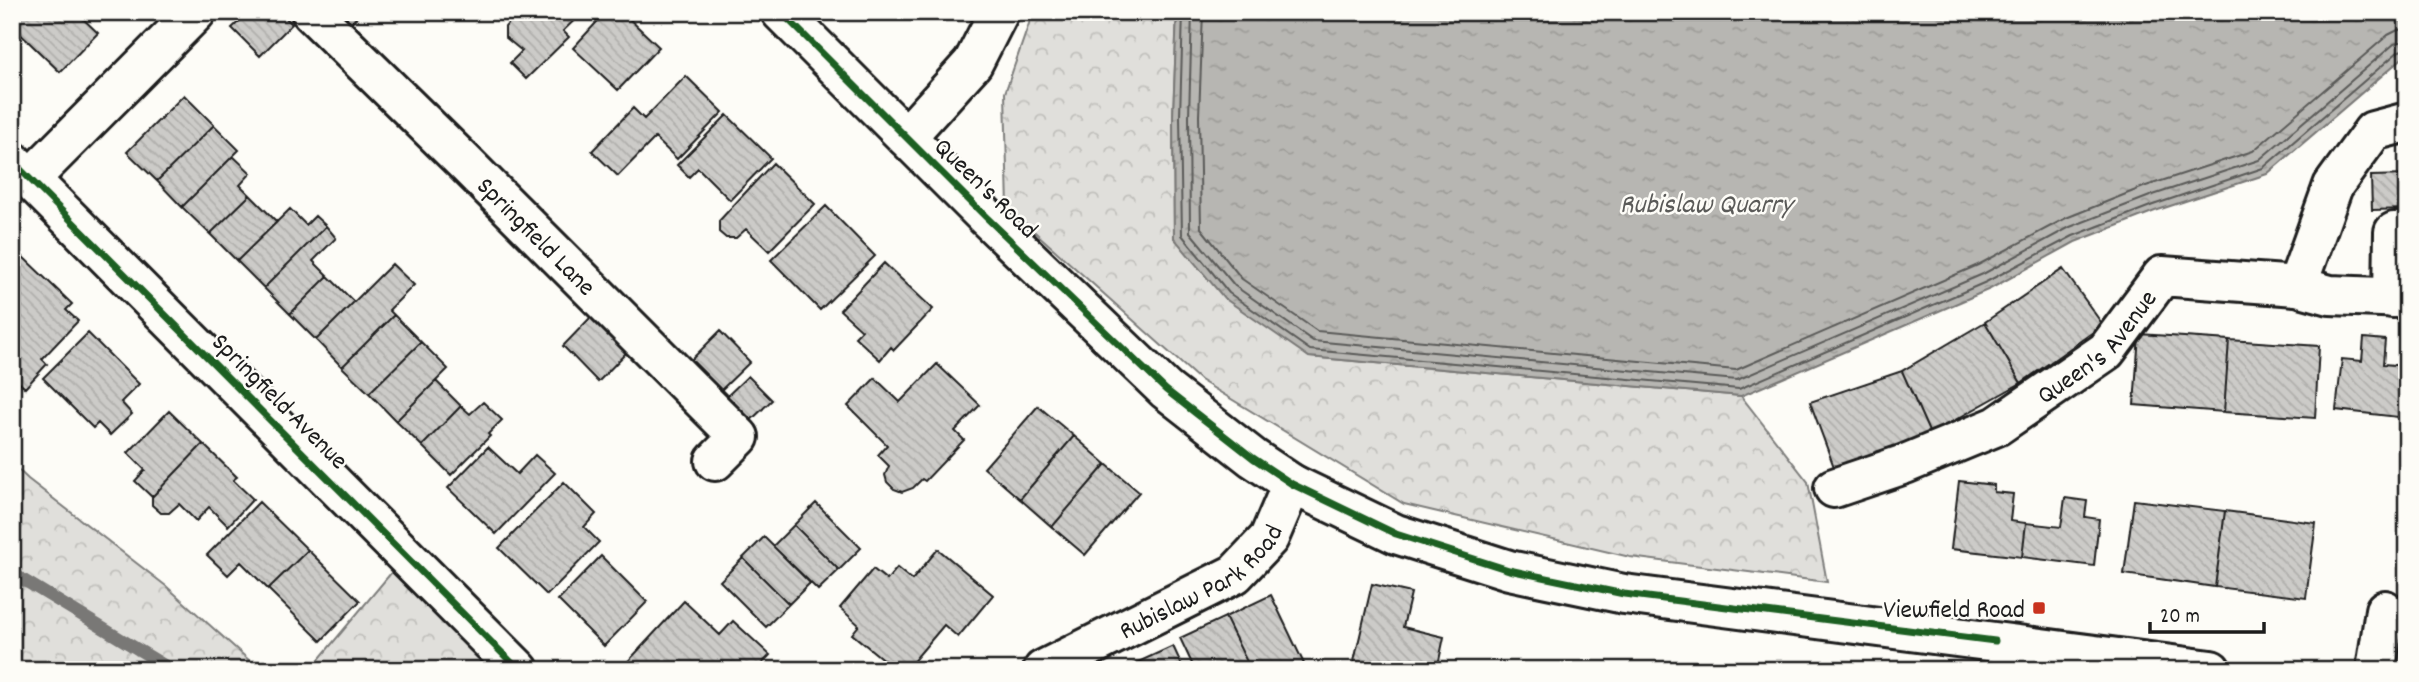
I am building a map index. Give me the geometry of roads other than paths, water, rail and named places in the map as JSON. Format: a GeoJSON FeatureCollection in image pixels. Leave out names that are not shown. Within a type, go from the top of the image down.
{"type":"FeatureCollection","features":[{"type":"Feature","properties":{"kind":"street"},"geometry":{"type":"LineString","coordinates":[[21,170],[196,12]]}},
{"type":"Feature","properties":{"kind":"street","name":"Springfield Lane"},"geometry":{"type":"LineString","coordinates":[[311,12],[739,438],[715,461]]}},
{"type":"Feature","properties":{"kind":"street","name":"Queen's Road"},"geometry":{"type":"LineString","coordinates":[[780,12],[1166,390],[1253,458],[1292,484],[1396,534],[1509,570],[1624,594],[2208,669]]}},
{"type":"Feature","properties":{"kind":"street"},"geometry":{"type":"LineString","coordinates":[[906,137],[973,64],[999,12]]}},
{"type":"Feature","properties":{"kind":"street"},"geometry":{"type":"LineString","coordinates":[[2297,286],[2333,186],[2373,131],[2407,121]]}},
{"type":"Feature","properties":{"kind":"street","name":"Springfield Avenue"},"geometry":{"type":"LineString","coordinates":[[21,170],[519,670]]}},
{"type":"Feature","properties":{"kind":"street"},"geometry":{"type":"LineString","coordinates":[[2400,298],[2393,232],[2407,232]]}},
{"type":"Feature","properties":{"kind":"street","name":"Queen's Avenue"},"geometry":{"type":"LineString","coordinates":[[1834,488],[1905,464],[1997,426],[2106,351],[2162,276],[2297,286],[2330,295],[2400,298]]}},
{"type":"Feature","properties":{"kind":"street","name":"Rubislaw Park Road"},"geometry":{"type":"LineString","coordinates":[[1044,670],[1235,574],[1269,538],[1292,484]]}},
{"type":"Feature","properties":{"kind":"street"},"geometry":{"type":"LineString","coordinates":[[2376,670],[2385,610]]}},
{"type":"Feature","properties":{"kind":"water","name":"Rubislaw Quarry"},"geometry":{"type":"Polygon","coordinates":[[[1177,12],[2407,12],[2407,54],[2267,174],[2155,211],[2075,242],[1990,289],[1741,396],[1309,357],[1224,298],[1174,238],[1173,116],[1177,12]]]}},
{"type":"Feature","properties":{"kind":"waterway"},"geometry":{"type":"LineString","coordinates":[[12,573],[172,670]]}},
{"type":"Feature","properties":{"kind":"place","name":"Viewfield Road"},"geometry":{"type":"Point","coordinates":[2039,608]}}]}
